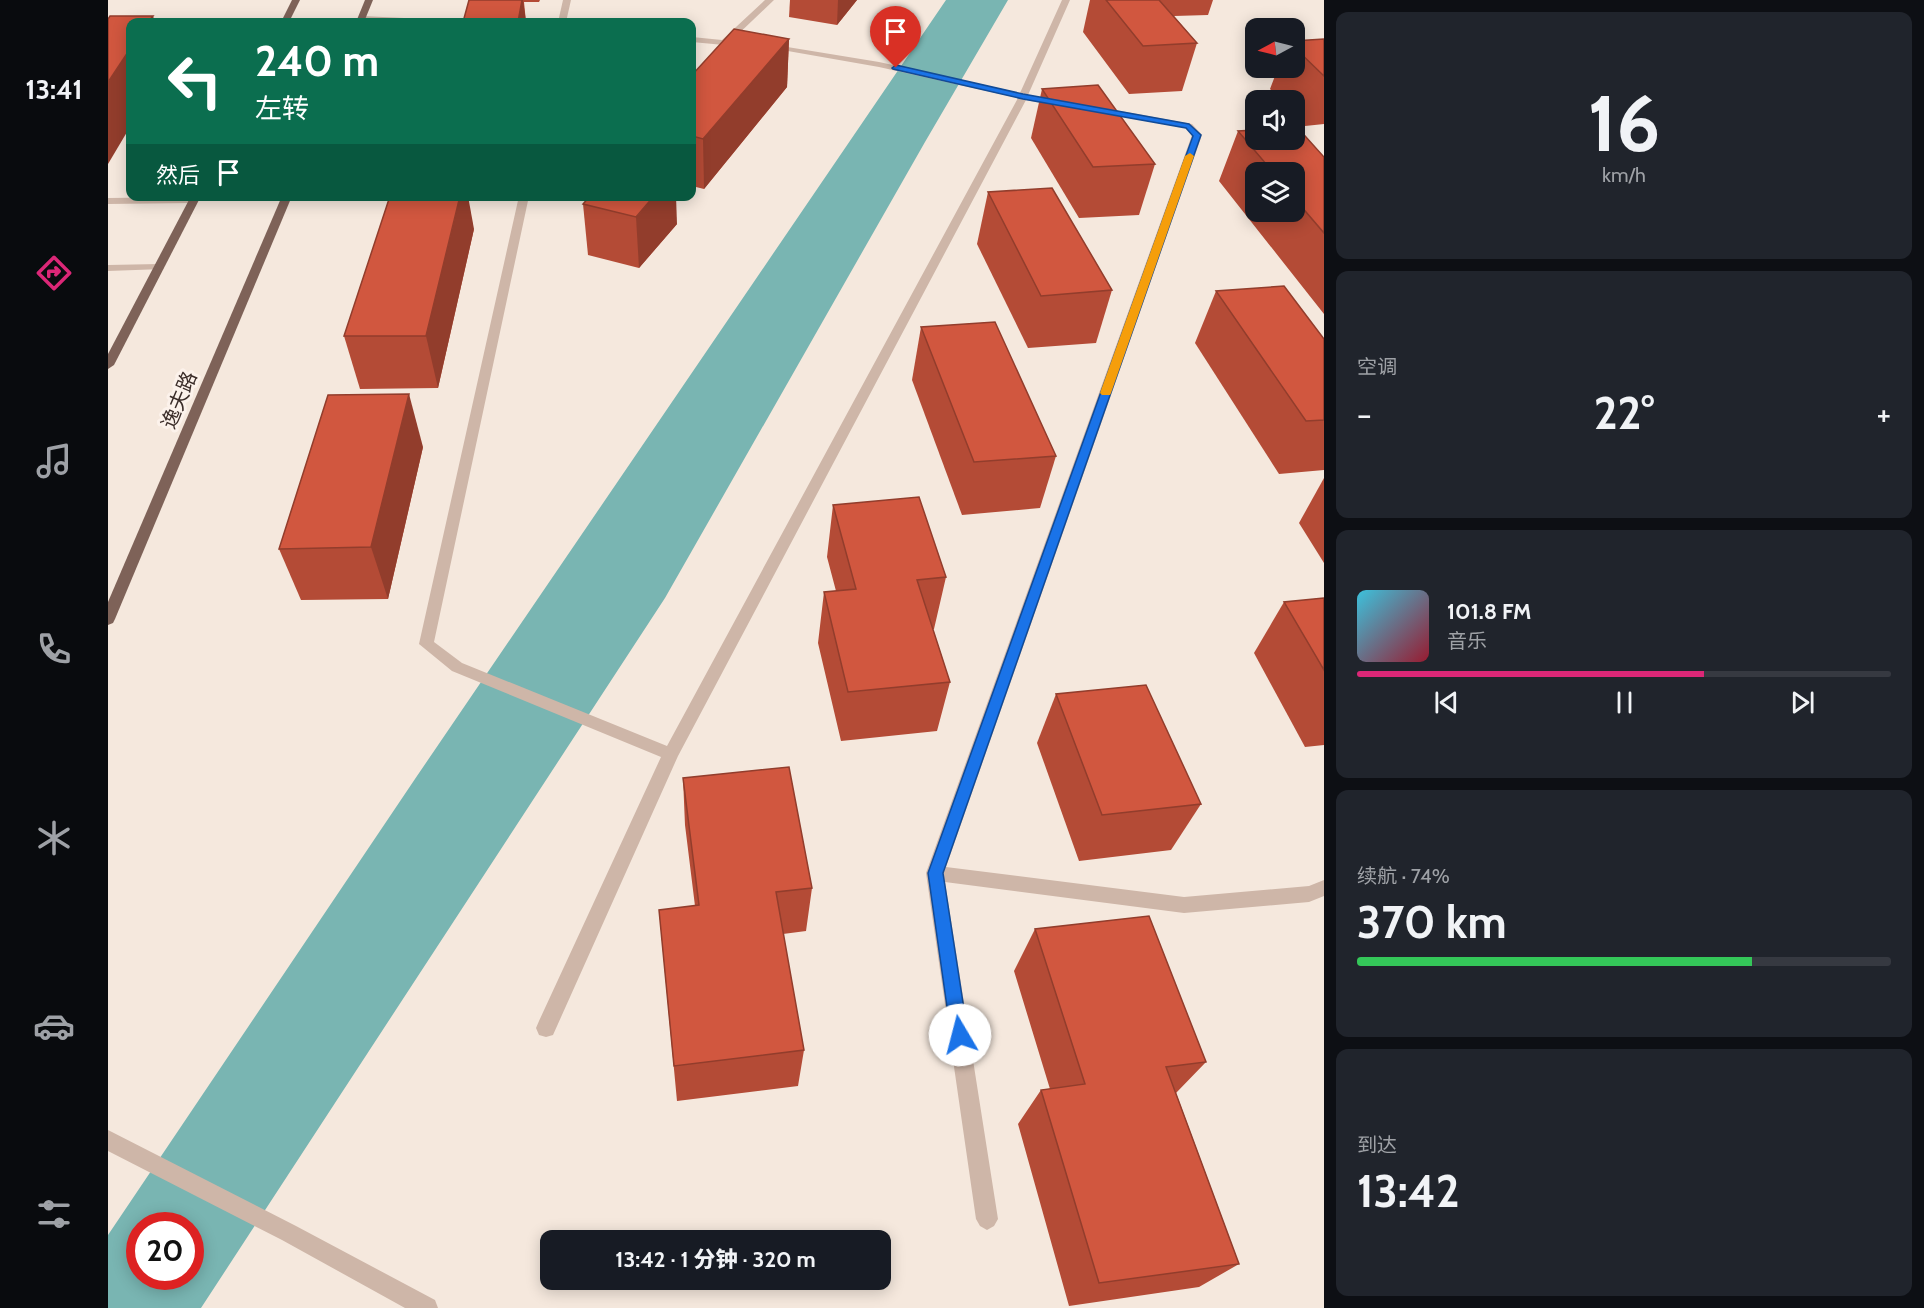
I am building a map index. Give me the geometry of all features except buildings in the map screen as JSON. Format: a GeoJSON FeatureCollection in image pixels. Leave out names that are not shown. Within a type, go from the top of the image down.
{"type":"FeatureCollection","features":[{"type":"Feature","properties":{"kind":"main road"},"geometry":{"type":"LineString","coordinates":[[287,18],[296,0]]}},
{"type":"Feature","properties":{"kind":"main road"},"geometry":{"type":"LineString","coordinates":[[362,18],[369,0]]}},
{"type":"Feature","properties":{"kind":"main road"},"geometry":{"type":"LineString","coordinates":[[108,364],[193,201]]}},
{"type":"Feature","properties":{"kind":"main road","name":"逸夫路"},"geometry":{"type":"LineString","coordinates":[[108,619],[284,201]]}},
{"type":"Feature","properties":{"kind":"street"},"geometry":{"type":"LineString","coordinates":[[563,18],[567,0]]}},
{"type":"Feature","properties":{"kind":"street"},"geometry":{"type":"LineString","coordinates":[[724,43],[770,0]]}},
{"type":"Feature","properties":{"kind":"street"},"geometry":{"type":"LineString","coordinates":[[546,1028],[671,754],[1023,97],[1066,0]]}},
{"type":"Feature","properties":{"kind":"street"},"geometry":{"type":"LineString","coordinates":[[696,40],[747,45]]}},
{"type":"Feature","properties":{"kind":"street"},"geometry":{"type":"LineString","coordinates":[[759,46],[817,51],[1067,105]]}},
{"type":"Feature","properties":{"kind":"street"},"geometry":{"type":"LineString","coordinates":[[987,1219],[935,873],[1197,135],[1189,126],[1089,109]]}},
{"type":"Feature","properties":{"kind":"street"},"geometry":{"type":"LineString","coordinates":[[108,201],[126,200]]}},
{"type":"Feature","properties":{"kind":"street"},"geometry":{"type":"LineString","coordinates":[[523,201],[426,644],[457,667],[671,754]]}},
{"type":"Feature","properties":{"kind":"street"},"geometry":{"type":"LineString","coordinates":[[108,268],[159,267]]}},
{"type":"Feature","properties":{"kind":"street"},"geometry":{"type":"LineString","coordinates":[[935,873],[1184,905],[1309,894],[1324,888]]}},
{"type":"Feature","properties":{"kind":"street"},"geometry":{"type":"LineString","coordinates":[[108,1140],[289,1233],[427,1308]]}},
{"type":"Feature","properties":{"kind":"water"},"geometry":{"type":"Polygon","coordinates":[[[946,0],[1008,0],[665,598],[201,1308],[108,1308],[108,1235],[417,776],[946,0]]]}},
{"type":"Feature","properties":{"kind":"slow traffic"},"geometry":{"type":"LineString","coordinates":[[1106,393],[1190,156]]}},
{"type":"Feature","properties":{"kind":"route"},"geometry":{"type":"LineString","coordinates":[[896,68],[1023,97],[1189,126],[1197,135],[935,873],[960,1035]]}}]}
